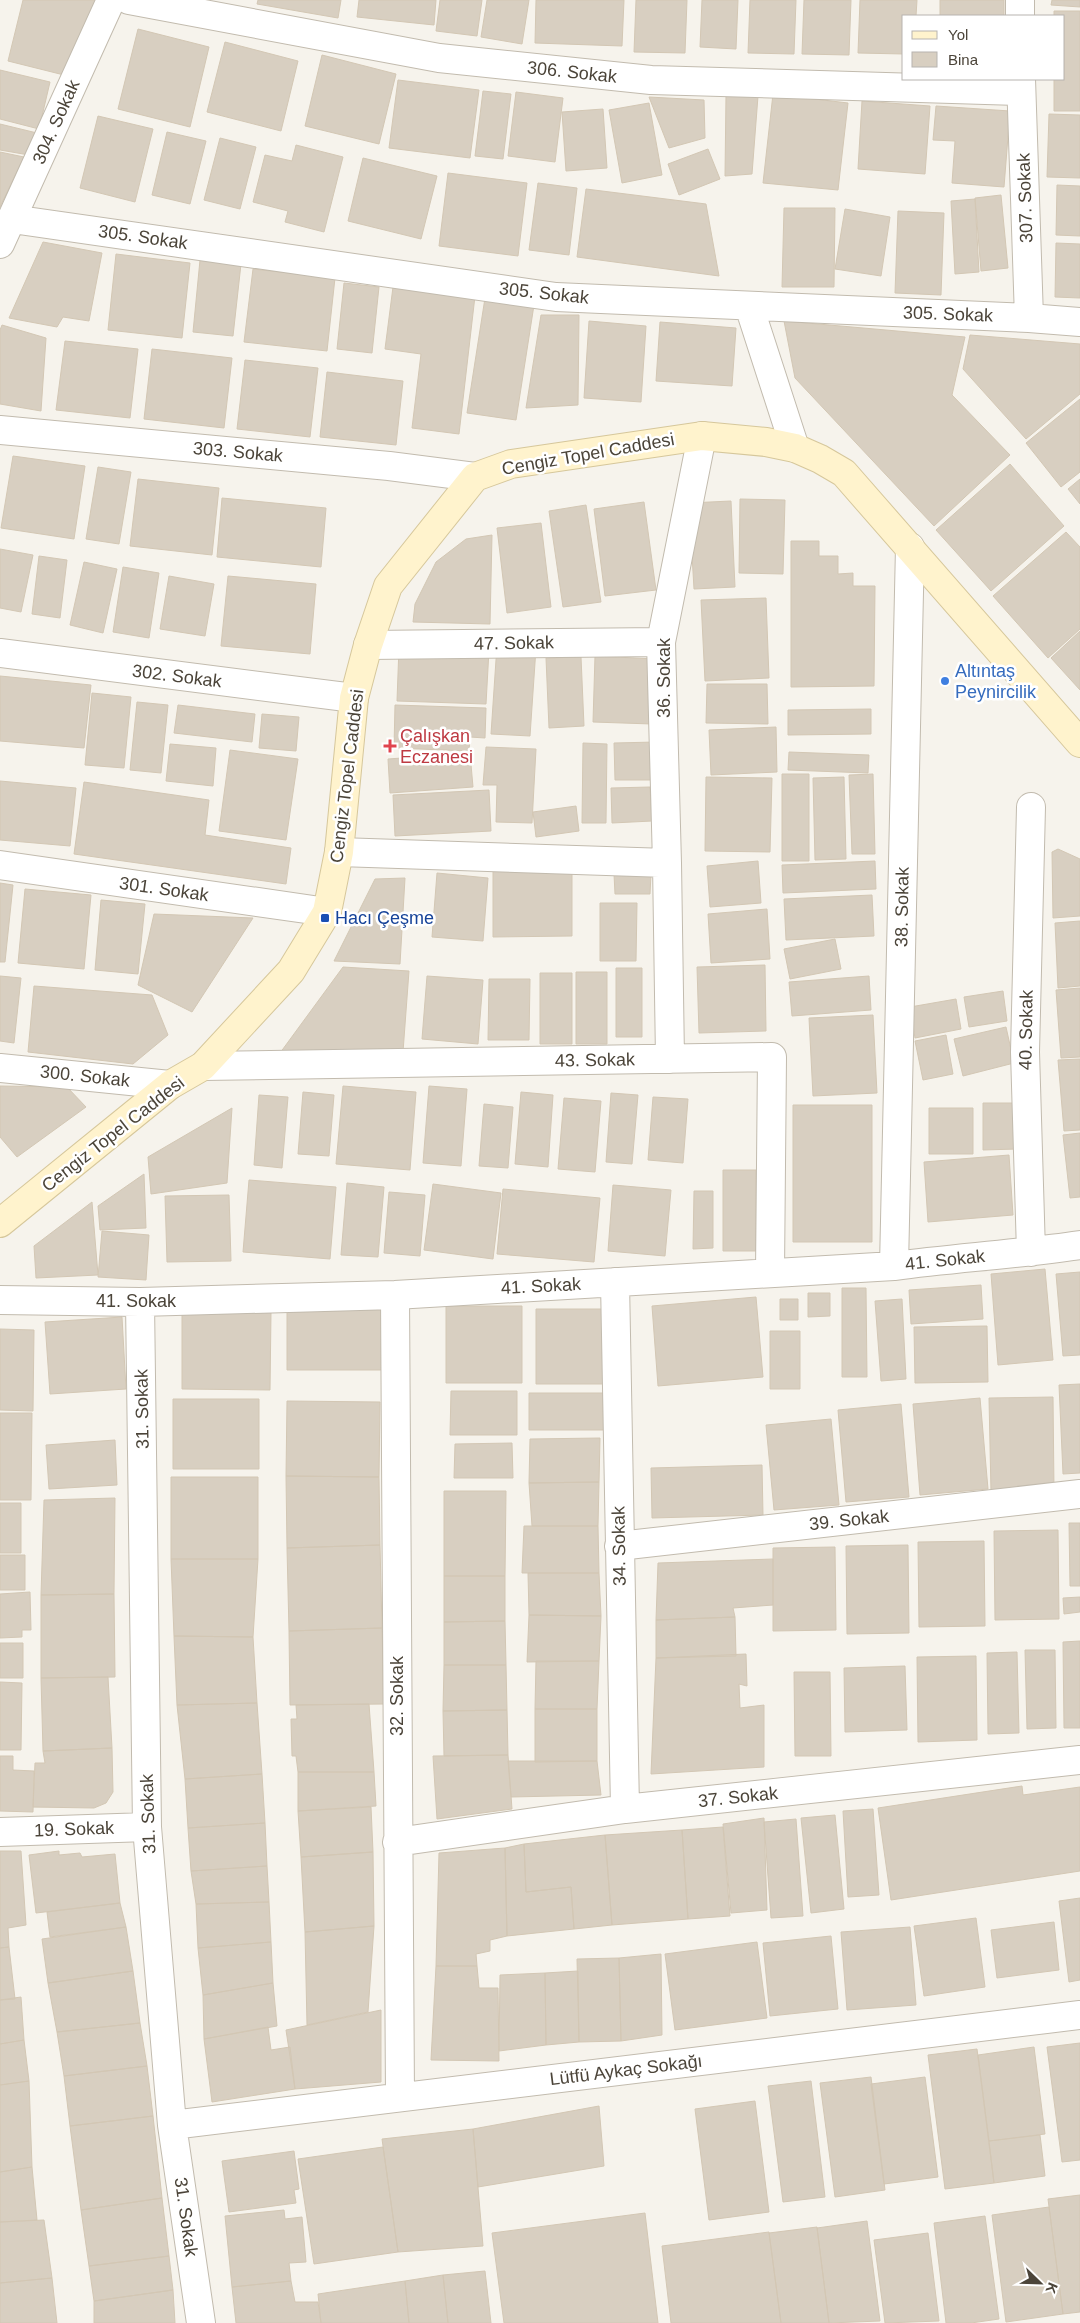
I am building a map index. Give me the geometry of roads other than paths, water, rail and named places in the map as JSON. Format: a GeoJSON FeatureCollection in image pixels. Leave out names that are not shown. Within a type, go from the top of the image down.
{"type":"FeatureCollection","features":[{"type":"Feature","properties":{"kind":"main road","name":"Cengiz Topel Caddesi"},"geometry":{"type":"LineString","coordinates":[[0,1223],[170,1085],[203,1066],[291,970],[327,912],[339,852],[354,698],[368,645],[388,586],[475,477],[511,464],[702,436],[766,442],[795,448],[820,459],[844,473],[1080,743]]}},
{"type":"Feature","properties":{"kind":"street","name":"304. Sokak"},"geometry":{"type":"LineString","coordinates":[[0,244],[111,0]]}},
{"type":"Feature","properties":{"kind":"street","name":"306. Sokak"},"geometry":{"type":"LineString","coordinates":[[129,0],[439,58],[641,79],[1021,85]]}},
{"type":"Feature","properties":{"kind":"street"},"geometry":{"type":"LineString","coordinates":[[1020,0],[1020,15]]}},
{"type":"Feature","properties":{"kind":"street","name":"307. Sokak"},"geometry":{"type":"LineString","coordinates":[[1021,85],[1029,318]]}},
{"type":"Feature","properties":{"kind":"street","name":"305. Sokak"},"geometry":{"type":"LineString","coordinates":[[12,218],[556,297],[1029,318],[1080,322]]}},
{"type":"Feature","properties":{"kind":"street"},"geometry":{"type":"LineString","coordinates":[[749,306],[795,448]]}},
{"type":"Feature","properties":{"kind":"street","name":"303. Sokak"},"geometry":{"type":"LineString","coordinates":[[0,430],[389,466],[475,477]]}},
{"type":"Feature","properties":{"kind":"street","name":"36. Sokak"},"geometry":{"type":"LineString","coordinates":[[670,1059],[661,642],[702,436]]}},
{"type":"Feature","properties":{"kind":"street","name":"38. Sokak"},"geometry":{"type":"LineString","coordinates":[[894,1266],[910,547]]}},
{"type":"Feature","properties":{"kind":"street","name":"47. Sokak"},"geometry":{"type":"LineString","coordinates":[[368,645],[661,642]]}},
{"type":"Feature","properties":{"kind":"street","name":"302. Sokak"},"geometry":{"type":"LineString","coordinates":[[0,653],[354,698]]}},
{"type":"Feature","properties":{"kind":"street","name":"40. Sokak"},"geometry":{"type":"LineString","coordinates":[[1031,807],[1025,1052],[1031,1252]]}},
{"type":"Feature","properties":{"kind":"street"},"geometry":{"type":"LineString","coordinates":[[339,852],[667,863]]}},
{"type":"Feature","properties":{"kind":"street","name":"301. Sokak"},"geometry":{"type":"LineString","coordinates":[[0,866],[327,912]]}},
{"type":"Feature","properties":{"kind":"street","name":"43. Sokak"},"geometry":{"type":"LineString","coordinates":[[203,1066],[772,1057],[770,1272]]}},
{"type":"Feature","properties":{"kind":"street","name":"300. Sokak"},"geometry":{"type":"LineString","coordinates":[[0,1068],[170,1085]]}},
{"type":"Feature","properties":{"kind":"street","name":"41. Sokak"},"geometry":{"type":"LineString","coordinates":[[0,1300],[140,1302],[395,1295],[894,1266],[1080,1245]]}},
{"type":"Feature","properties":{"kind":"street","name":"34. Sokak"},"geometry":{"type":"LineString","coordinates":[[615,1282],[624,1810]]}},
{"type":"Feature","properties":{"kind":"street","name":"32. Sokak"},"geometry":{"type":"LineString","coordinates":[[395,1295],[400,2097]]}},
{"type":"Feature","properties":{"kind":"street","name":"31. Sokak"},"geometry":{"type":"LineString","coordinates":[[140,1302],[147,1826],[172,2125],[201,2323]]}},
{"type":"Feature","properties":{"kind":"street","name":"39. Sokak"},"geometry":{"type":"LineString","coordinates":[[618,1546],[1080,1494]]}},
{"type":"Feature","properties":{"kind":"street","name":"37. Sokak"},"geometry":{"type":"LineString","coordinates":[[398,1842],[624,1810],[1080,1760]]}},
{"type":"Feature","properties":{"kind":"street","name":"19. Sokak"},"geometry":{"type":"LineString","coordinates":[[0,1832],[147,1826]]}},
{"type":"Feature","properties":{"kind":"street","name":"Lütfü Aykaç Sokağı"},"geometry":{"type":"LineString","coordinates":[[172,2125],[1080,2014]]}},
{"type":"Feature","properties":{"kind":"place","name":"Altıntaş Peynircilik"},"geometry":{"type":"Point","coordinates":[945,681]}},
{"type":"Feature","properties":{"kind":"place","name":"Çalışkan Eczanesi"},"geometry":{"type":"Point","coordinates":[390,746]}},
{"type":"Feature","properties":{"kind":"place","name":"Hacı Çeşme"},"geometry":{"type":"Point","coordinates":[325,918]}}]}
